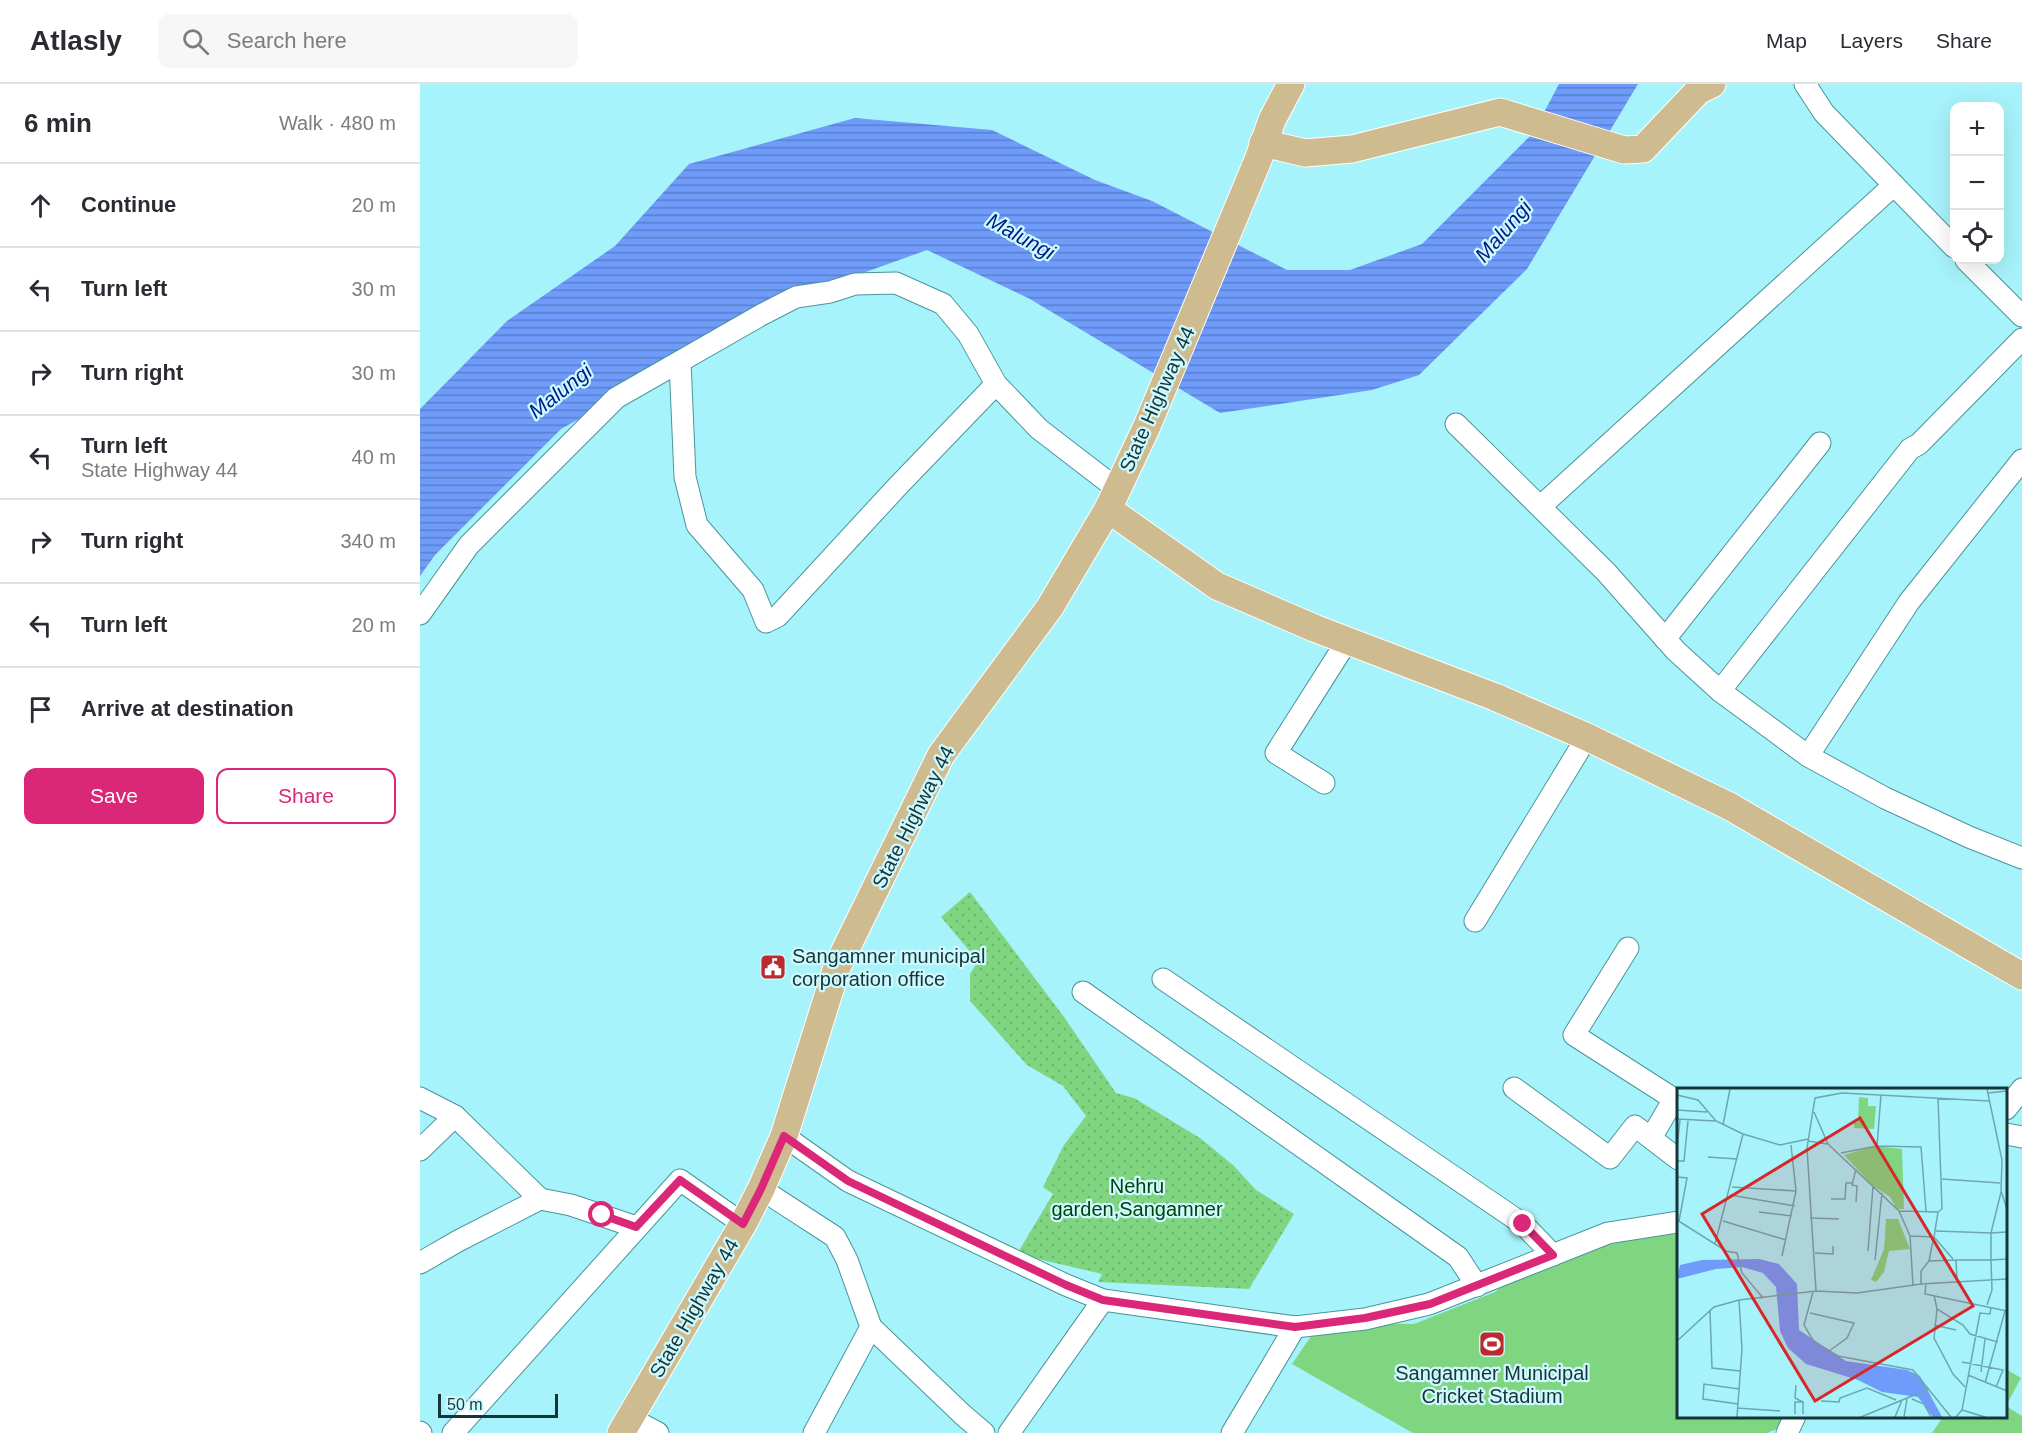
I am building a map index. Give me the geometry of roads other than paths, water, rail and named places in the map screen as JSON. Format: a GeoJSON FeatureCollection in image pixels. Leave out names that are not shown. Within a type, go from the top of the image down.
{"type":"FeatureCollection","features":[{"type":"Feature","properties":{"kind":"main road","name":"State Highway 44"},"geometry":{"type":"LineString","coordinates":[[626,1426],[761,1189],[784,1136],[837,967],[941,755],[1050,606],[1112,499],[1147,426],[1260,152],[1291,84]]}},
{"type":"Feature","properties":{"kind":"main road"},"geometry":{"type":"LineString","coordinates":[[1260,152],[1305,153],[1352,149],[1500,112],[1624,150],[1643,149],[1698,91],[1712,84]]}},
{"type":"Feature","properties":{"kind":"main road"},"geometry":{"type":"LineString","coordinates":[[1112,499],[1217,586],[1347,641],[1494,697],[1587,737],[1729,806],[2022,976]]}},
{"type":"Feature","properties":{"kind":"street"},"geometry":{"type":"LineString","coordinates":[[1804,84],[1824,113],[1950,243]]}},
{"type":"Feature","properties":{"kind":"street"},"geometry":{"type":"LineString","coordinates":[[1540,506],[1894,185]]}},
{"type":"Feature","properties":{"kind":"street"},"geometry":{"type":"LineString","coordinates":[[1970,264],[2022,316]]}},
{"type":"Feature","properties":{"kind":"street"},"geometry":{"type":"LineString","coordinates":[[420,614],[470,545],[616,398],[796,297],[830,292],[855,284],[896,283],[943,304],[968,334],[996,384],[1112,499]]}},
{"type":"Feature","properties":{"kind":"street"},"geometry":{"type":"LineString","coordinates":[[1720,691],[1910,449],[1919,444],[2022,339]]}},
{"type":"Feature","properties":{"kind":"street"},"geometry":{"type":"LineString","coordinates":[[680,362],[685,477],[697,525],[753,590],[766,622],[778,616],[996,384]]}},
{"type":"Feature","properties":{"kind":"street"},"geometry":{"type":"LineString","coordinates":[[1456,424],[1606,572],[1676,651],[1720,691],[1808,756],[1896,803],[1969,837],[2022,858]]}},
{"type":"Feature","properties":{"kind":"street"},"geometry":{"type":"LineString","coordinates":[[1665,639],[1821,443]]}},
{"type":"Feature","properties":{"kind":"street"},"geometry":{"type":"LineString","coordinates":[[1808,756],[1909,602],[2022,460]]}},
{"type":"Feature","properties":{"kind":"street"},"geometry":{"type":"LineString","coordinates":[[1324,783],[1276,753],[1347,641]]}},
{"type":"Feature","properties":{"kind":"street"},"geometry":{"type":"LineString","coordinates":[[1475,921],[1587,737]]}},
{"type":"Feature","properties":{"kind":"street"},"geometry":{"type":"LineString","coordinates":[[1629,948],[1574,1035],[1674,1099],[1651,1138]]}},
{"type":"Feature","properties":{"kind":"street"},"geometry":{"type":"LineString","coordinates":[[1163,979],[1523,1224],[1553,1255]]}},
{"type":"Feature","properties":{"kind":"street"},"geometry":{"type":"LineString","coordinates":[[1083,993],[1458,1257],[1477,1286]]}},
{"type":"Feature","properties":{"kind":"street"},"geometry":{"type":"LineString","coordinates":[[1514,1088],[1610,1158],[1635,1126],[1677,1158]]}},
{"type":"Feature","properties":{"kind":"street"},"geometry":{"type":"LineString","coordinates":[[2007,1108],[2022,1089]]}},
{"type":"Feature","properties":{"kind":"street"},"geometry":{"type":"LineString","coordinates":[[420,1098],[455,1116],[540,1199],[571,1205],[636,1227]]}},
{"type":"Feature","properties":{"kind":"street"},"geometry":{"type":"LineString","coordinates":[[420,1150],[455,1116]]}},
{"type":"Feature","properties":{"kind":"street"},"geometry":{"type":"LineString","coordinates":[[2007,1134],[2022,1137]]}},
{"type":"Feature","properties":{"kind":"street"},"geometry":{"type":"LineString","coordinates":[[784,1136],[848,1181],[1066,1285],[1103,1300],[1295,1327],[1365,1318],[1430,1304],[1608,1233],[1677,1222]]}},
{"type":"Feature","properties":{"kind":"street"},"geometry":{"type":"LineString","coordinates":[[453,1433],[680,1180],[743,1224]]}},
{"type":"Feature","properties":{"kind":"street"},"geometry":{"type":"LineString","coordinates":[[761,1189],[836,1238],[847,1260],[856,1292],[871,1326],[984,1433]]}},
{"type":"Feature","properties":{"kind":"street"},"geometry":{"type":"LineString","coordinates":[[420,1263],[540,1199]]}},
{"type":"Feature","properties":{"kind":"street"},"geometry":{"type":"LineString","coordinates":[[1009,1433],[1103,1300]]}},
{"type":"Feature","properties":{"kind":"street"},"geometry":{"type":"LineString","coordinates":[[814,1433],[871,1326]]}},
{"type":"Feature","properties":{"kind":"street"},"geometry":{"type":"LineString","coordinates":[[1232,1433],[1295,1327]]}},
{"type":"Feature","properties":{"kind":"street"},"geometry":{"type":"LineString","coordinates":[[1787,1433],[1794,1418]]}},
{"type":"Feature","properties":{"kind":"street"},"geometry":{"type":"LineString","coordinates":[[626,1426],[658,1433]]}},
{"type":"Feature","properties":{"kind":"water","name":"Malungi"},"geometry":{"type":"Polygon","coordinates":[[[1559,84],[1638,84],[1527,269],[1419,375],[1372,390],[1220,413],[1030,299],[927,250],[782,302],[561,429],[435,555],[420,576],[420,409],[507,321],[615,246],[689,164],[855,118],[992,130],[1095,180],[1152,201],[1287,270],[1350,270],[1422,244],[1533,133],[1559,84]]]}},
{"type":"Feature","properties":{"kind":"place","name":"Sangamner municipal corporation office"},"geometry":{"type":"Point","coordinates":[773,967]}},
{"type":"Feature","properties":{"kind":"place","name":"Sangamner Municipal Cricket Stadium"},"geometry":{"type":"Point","coordinates":[1492,1344]}},
{"type":"Feature","properties":{"kind":"park label","name":"Nehru garden,Sangamner"},"geometry":{"type":"Point","coordinates":[1137,1198]}}]}
